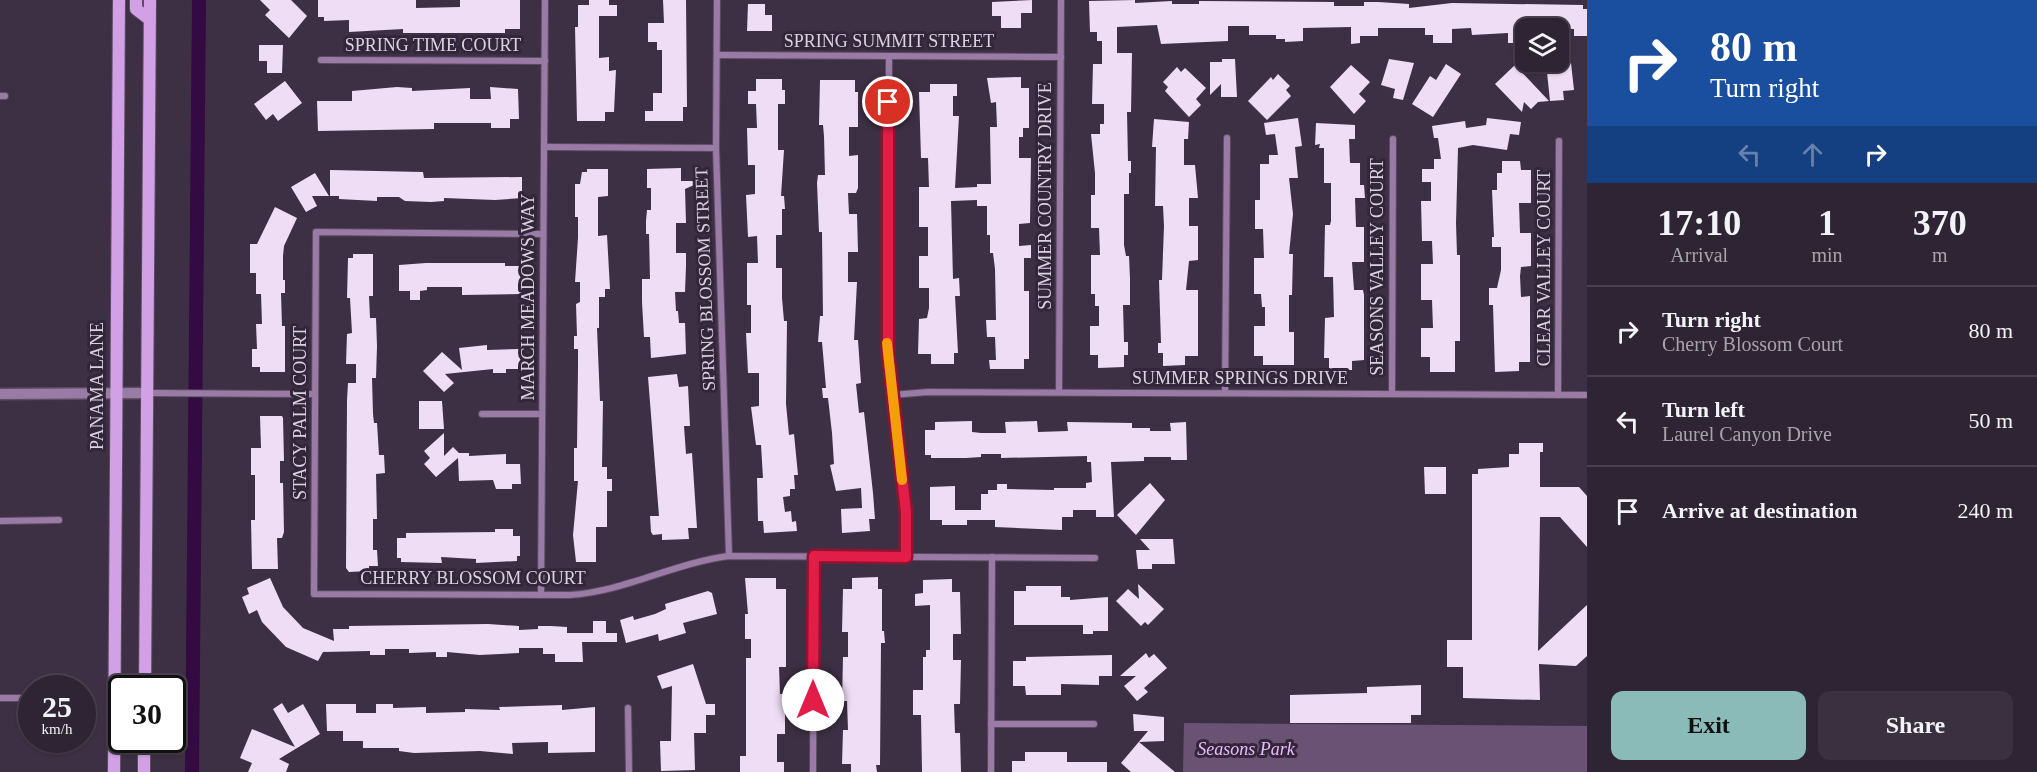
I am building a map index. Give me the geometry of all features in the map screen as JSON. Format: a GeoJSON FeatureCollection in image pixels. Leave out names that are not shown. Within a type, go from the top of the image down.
{"type":"FeatureCollection","features":[{"type":"Feature","properties":{"kind":"main road","name":"PANAMA LANE"},"geometry":{"type":"LineString","coordinates":[[114,772],[119,0]]}},
{"type":"Feature","properties":{"kind":"main road"},"geometry":{"type":"LineString","coordinates":[[136,0],[136,9],[149,19]]}},
{"type":"Feature","properties":{"kind":"main road"},"geometry":{"type":"LineString","coordinates":[[145,675],[150,0]]}},
{"type":"Feature","properties":{"kind":"main road"},"geometry":{"type":"LineString","coordinates":[[144,753],[144,772]]}},
{"type":"Feature","properties":{"kind":"street","name":"MARCH MEADOWS WAY"},"geometry":{"type":"LineString","coordinates":[[541,595],[545,0]]}},
{"type":"Feature","properties":{"kind":"street","name":"SPRING BLOSSOM STREET"},"geometry":{"type":"LineString","coordinates":[[717,0],[716,148],[729,556]]}},
{"type":"Feature","properties":{"kind":"street","name":"SUMMER COUNTRY DRIVE"},"geometry":{"type":"LineString","coordinates":[[1059,392],[1061,0]]}},
{"type":"Feature","properties":{"kind":"street","name":"SPRING SUMMIT STREET"},"geometry":{"type":"LineString","coordinates":[[717,55],[1061,57]]}},
{"type":"Feature","properties":{"kind":"street"},"geometry":{"type":"LineString","coordinates":[[889,56],[887,333],[906,512],[906,557]]}},
{"type":"Feature","properties":{"kind":"street","name":"SPRING TIME COURT"},"geometry":{"type":"LineString","coordinates":[[321,60],[544,61]]}},
{"type":"Feature","properties":{"kind":"street"},"geometry":{"type":"LineString","coordinates":[[1225,393],[1227,138]]}},
{"type":"Feature","properties":{"kind":"street","name":"SEASONS VALLEY COURT"},"geometry":{"type":"LineString","coordinates":[[1392,394],[1393,140]]}},
{"type":"Feature","properties":{"kind":"street","name":"CLEAR VALLEY COURT"},"geometry":{"type":"LineString","coordinates":[[1558,395],[1559,141]]}},
{"type":"Feature","properties":{"kind":"street"},"geometry":{"type":"LineString","coordinates":[[544,147],[716,148]]}},
{"type":"Feature","properties":{"kind":"street","name":"STACY PALM COURT"},"geometry":{"type":"LineString","coordinates":[[314,594],[316,232],[543,234]]}},
{"type":"Feature","properties":{"kind":"street","name":"SUMMER SPRINGS DRIVE"},"geometry":{"type":"LineString","coordinates":[[892,395],[928,392],[1587,395]]}},
{"type":"Feature","properties":{"kind":"street"},"geometry":{"type":"LineString","coordinates":[[0,394],[315,394]]}},
{"type":"Feature","properties":{"kind":"street"},"geometry":{"type":"LineString","coordinates":[[482,414],[542,414]]}},
{"type":"Feature","properties":{"kind":"street"},"geometry":{"type":"LineString","coordinates":[[0,521],[59,520]]}},
{"type":"Feature","properties":{"kind":"street","name":"CHERRY BLOSSOM COURT"},"geometry":{"type":"LineString","coordinates":[[314,594],[600,593],[708,559],[729,556],[1095,558]]}},
{"type":"Feature","properties":{"kind":"street"},"geometry":{"type":"LineString","coordinates":[[813,772],[814,556]]}},
{"type":"Feature","properties":{"kind":"street"},"geometry":{"type":"LineString","coordinates":[[991,772],[992,557]]}},
{"type":"Feature","properties":{"kind":"street"},"geometry":{"type":"LineString","coordinates":[[0,698],[18,698]]}},
{"type":"Feature","properties":{"kind":"street"},"geometry":{"type":"LineString","coordinates":[[628,708],[629,772]]}},
{"type":"Feature","properties":{"kind":"street"},"geometry":{"type":"LineString","coordinates":[[991,724],[1094,724]]}},
{"type":"Feature","properties":{"kind":"green space","name":"Seasons Park"},"geometry":{"type":"Polygon","coordinates":[[[1184,723],[1587,726],[1587,772],[1183,772],[1184,723]]]}},
{"type":"Feature","properties":{"kind":"building"},"geometry":{"type":"Polygon","coordinates":[[[260,0],[291,0],[307,16],[289,38],[265,15],[270,10],[260,0]]]}},
{"type":"Feature","properties":{"kind":"building"},"geometry":{"type":"Polygon","coordinates":[[[318,0],[416,0],[416,8],[460,7],[460,0],[520,0],[520,29],[505,29],[505,33],[403,33],[403,29],[349,32],[349,20],[324,21],[324,17],[318,17],[318,0]]]}},
{"type":"Feature","properties":{"kind":"building"},"geometry":{"type":"Polygon","coordinates":[[[589,0],[609,0],[609,5],[617,5],[617,16],[599,16],[599,58],[609,57],[609,71],[616,70],[614,112],[605,112],[605,121],[577,121],[575,27],[578,27],[578,5],[589,5],[589,0]]]}},
{"type":"Feature","properties":{"kind":"building"},"geometry":{"type":"Polygon","coordinates":[[[663,0],[686,0],[687,107],[683,107],[683,121],[645,121],[645,111],[653,111],[653,93],[662,93],[662,50],[657,50],[657,42],[648,42],[648,23],[664,23],[663,0]]]}},
{"type":"Feature","properties":{"kind":"building"},"geometry":{"type":"Polygon","coordinates":[[[1032,0],[1032,13],[1021,13],[1021,28],[1001,28],[1001,16],[992,16],[992,2],[1032,0]]]}},
{"type":"Feature","properties":{"kind":"building"},"geometry":{"type":"Polygon","coordinates":[[[1135,0],[1135,3],[1172,1],[1172,4],[1199,4],[1199,1],[1334,2],[1334,6],[1364,6],[1364,2],[1378,2],[1409,4],[1409,8],[1452,3],[1583,5],[1583,9],[1587,9],[1587,36],[1574,36],[1574,29],[1569,29],[1569,18],[1515,18],[1515,43],[1508,43],[1508,33],[1472,35],[1471,28],[1452,29],[1452,43],[1433,43],[1433,35],[1425,35],[1425,28],[1378,28],[1378,36],[1360,36],[1360,43],[1351,44],[1351,27],[1303,28],[1303,41],[1285,42],[1285,39],[1276,39],[1276,35],[1249,35],[1249,26],[1228,26],[1228,41],[1161,44],[1157,25],[1117,27],[1117,53],[1132,53],[1131,112],[1127,112],[1128,161],[1131,161],[1131,173],[1129,173],[1129,194],[1124,194],[1124,245],[1126,256],[1129,256],[1130,279],[1130,305],[1123,305],[1124,342],[1128,342],[1128,355],[1124,355],[1124,367],[1098,368],[1098,355],[1090,355],[1090,326],[1099,326],[1099,306],[1095,306],[1095,294],[1091,294],[1091,255],[1100,255],[1099,228],[1091,228],[1091,195],[1095,195],[1095,173],[1091,134],[1100,134],[1100,124],[1104,124],[1104,104],[1092,104],[1093,64],[1102,64],[1102,41],[1097,41],[1097,32],[1090,32],[1089,1],[1135,0]]]}},
{"type":"Feature","properties":{"kind":"building"},"geometry":{"type":"Polygon","coordinates":[[[748,4],[765,4],[765,15],[772,15],[772,31],[747,31],[748,4]]]}},
{"type":"Feature","properties":{"kind":"building"},"geometry":{"type":"Polygon","coordinates":[[[259,45],[283,45],[282,73],[267,73],[267,61],[259,61],[259,45]]]}},
{"type":"Feature","properties":{"kind":"building"},"geometry":{"type":"Polygon","coordinates":[[[1222,59],[1235,59],[1237,97],[1221,97],[1221,84],[1210,95],[1210,62],[1222,62],[1222,59]]]}},
{"type":"Feature","properties":{"kind":"building"},"geometry":{"type":"Polygon","coordinates":[[[1389,59],[1414,63],[1403,100],[1393,98],[1395,89],[1381,85],[1389,59]]]}},
{"type":"Feature","properties":{"kind":"building"},"geometry":{"type":"Polygon","coordinates":[[[1569,63],[1571,63],[1574,90],[1563,91],[1564,100],[1550,101],[1547,72],[1569,72],[1569,63]]]}},
{"type":"Feature","properties":{"kind":"building"},"geometry":{"type":"Polygon","coordinates":[[[1446,64],[1461,74],[1433,117],[1412,104],[1430,76],[1436,80],[1446,64]]]}},
{"type":"Feature","properties":{"kind":"building"},"geometry":{"type":"Polygon","coordinates":[[[1351,65],[1370,82],[1359,94],[1366,101],[1354,114],[1330,87],[1351,65]]]}},
{"type":"Feature","properties":{"kind":"building"},"geometry":{"type":"Polygon","coordinates":[[[1515,65],[1515,72],[1522,72],[1549,101],[1538,102],[1531,109],[1524,102],[1522,112],[1495,84],[1515,65]]]}},
{"type":"Feature","properties":{"kind":"building"},"geometry":{"type":"Polygon","coordinates":[[[1177,67],[1181,72],[1185,68],[1206,88],[1196,99],[1201,105],[1189,117],[1165,91],[1168,87],[1163,82],[1177,67]]]}},
{"type":"Feature","properties":{"kind":"building"},"geometry":{"type":"Polygon","coordinates":[[[1278,74],[1290,86],[1286,90],[1291,96],[1267,120],[1248,101],[1271,77],[1273,80],[1278,74]]]}},
{"type":"Feature","properties":{"kind":"building"},"geometry":{"type":"Polygon","coordinates":[[[1021,77],[1021,88],[1029,88],[1029,128],[1023,128],[1023,137],[1019,137],[1019,158],[1031,158],[1030,223],[1019,224],[1019,246],[1031,245],[1031,258],[1024,258],[1024,291],[1029,291],[1029,359],[1024,359],[1024,369],[990,369],[989,360],[996,360],[995,337],[987,337],[986,320],[996,320],[995,269],[993,253],[990,253],[990,235],[987,235],[987,206],[977,206],[977,200],[951,201],[953,279],[959,278],[960,296],[955,296],[958,353],[954,353],[954,364],[931,364],[931,354],[918,354],[919,319],[927,318],[929,308],[929,288],[919,288],[919,256],[928,256],[928,227],[919,227],[919,187],[929,187],[928,158],[921,158],[919,92],[930,92],[930,84],[957,84],[957,96],[953,96],[953,116],[959,116],[955,188],[977,187],[977,184],[991,184],[990,127],[997,127],[996,102],[991,103],[987,78],[1021,77]]]}},
{"type":"Feature","properties":{"kind":"building"},"geometry":{"type":"Polygon","coordinates":[[[756,79],[782,79],[782,90],[785,90],[785,104],[778,104],[778,150],[784,150],[781,196],[784,196],[785,209],[782,209],[782,235],[776,235],[776,268],[782,268],[784,321],[787,321],[786,404],[789,435],[794,434],[798,475],[794,475],[795,489],[790,489],[790,496],[783,497],[785,512],[791,511],[792,522],[796,521],[797,531],[764,533],[763,521],[758,521],[757,478],[763,478],[761,445],[756,445],[751,407],[759,406],[759,373],[748,373],[746,333],[751,333],[751,305],[747,305],[747,263],[758,263],[757,236],[748,237],[746,195],[755,194],[755,165],[748,165],[747,128],[757,128],[756,104],[748,104],[748,91],[756,91],[756,79]]]}},
{"type":"Feature","properties":{"kind":"building"},"geometry":{"type":"Polygon","coordinates":[[[820,80],[855,80],[855,92],[858,92],[858,127],[849,127],[849,156],[858,155],[858,188],[856,193],[848,193],[849,214],[857,214],[858,252],[848,252],[848,282],[857,282],[854,340],[858,340],[861,383],[856,384],[859,413],[864,412],[873,493],[875,519],[869,519],[870,531],[842,533],[841,509],[862,508],[861,488],[836,491],[830,465],[834,464],[832,433],[828,398],[823,398],[822,388],[826,388],[822,342],[818,342],[820,316],[823,316],[822,232],[819,232],[817,183],[818,175],[825,175],[823,125],[819,125],[820,80]]]}},
{"type":"Feature","properties":{"kind":"building"},"geometry":{"type":"Polygon","coordinates":[[[285,81],[302,103],[278,121],[273,114],[266,120],[254,104],[285,81]]]}},
{"type":"Feature","properties":{"kind":"building"},"geometry":{"type":"Polygon","coordinates":[[[490,87],[518,89],[519,119],[510,119],[510,128],[491,128],[491,123],[434,123],[434,129],[318,131],[317,101],[352,101],[352,91],[412,88],[412,91],[470,88],[470,99],[491,99],[490,87]]]}},
{"type":"Feature","properties":{"kind":"building"},"geometry":{"type":"Polygon","coordinates":[[[1298,118],[1302,146],[1295,147],[1298,178],[1289,178],[1293,214],[1289,254],[1293,254],[1292,295],[1289,295],[1289,332],[1294,332],[1294,365],[1263,365],[1263,356],[1254,356],[1254,326],[1265,326],[1265,307],[1262,307],[1261,294],[1254,294],[1254,258],[1264,258],[1263,229],[1255,229],[1255,200],[1260,200],[1260,164],[1269,164],[1269,155],[1278,155],[1275,134],[1266,135],[1264,123],[1298,118]]]}},
{"type":"Feature","properties":{"kind":"building"},"geometry":{"type":"Polygon","coordinates":[[[1487,118],[1521,122],[1519,135],[1510,134],[1507,150],[1473,145],[1458,148],[1456,223],[1457,255],[1460,255],[1460,341],[1455,341],[1455,372],[1430,372],[1430,357],[1421,357],[1421,328],[1433,328],[1432,300],[1421,300],[1421,264],[1433,264],[1432,241],[1422,241],[1421,201],[1431,201],[1431,182],[1422,182],[1422,169],[1434,169],[1434,159],[1441,159],[1438,138],[1434,138],[1432,126],[1465,121],[1466,128],[1486,125],[1487,118]]]}},
{"type":"Feature","properties":{"kind":"building"},"geometry":{"type":"Polygon","coordinates":[[[1154,119],[1189,122],[1188,139],[1184,139],[1184,165],[1195,165],[1198,198],[1189,198],[1189,226],[1198,226],[1198,260],[1189,261],[1186,290],[1198,290],[1198,356],[1185,356],[1185,365],[1163,366],[1163,353],[1158,353],[1158,343],[1161,343],[1159,280],[1162,280],[1164,226],[1163,206],[1155,206],[1156,147],[1152,147],[1154,119]]]}},
{"type":"Feature","properties":{"kind":"building"},"geometry":{"type":"Polygon","coordinates":[[[1316,123],[1355,125],[1355,139],[1349,139],[1350,163],[1360,163],[1360,185],[1364,185],[1365,198],[1355,198],[1356,227],[1364,227],[1364,262],[1352,262],[1354,290],[1363,290],[1364,295],[1364,360],[1352,361],[1352,370],[1329,370],[1329,358],[1324,358],[1325,318],[1334,317],[1333,277],[1324,277],[1325,225],[1330,225],[1331,221],[1331,183],[1324,183],[1324,148],[1319,148],[1320,144],[1315,145],[1316,123]]]}},
{"type":"Feature","properties":{"kind":"building"},"geometry":{"type":"Polygon","coordinates":[[[1502,161],[1520,161],[1521,170],[1531,170],[1531,203],[1519,203],[1520,233],[1531,233],[1531,266],[1521,267],[1520,276],[1521,297],[1530,296],[1530,362],[1519,362],[1519,371],[1495,372],[1493,305],[1489,305],[1489,288],[1497,288],[1501,270],[1501,247],[1492,247],[1492,237],[1494,237],[1492,190],[1497,190],[1497,173],[1502,173],[1502,161]]]}},
{"type":"Feature","properties":{"kind":"building"},"geometry":{"type":"Polygon","coordinates":[[[681,168],[681,181],[703,181],[685,189],[686,223],[676,223],[676,253],[686,253],[685,292],[675,292],[679,323],[685,323],[686,354],[651,358],[650,337],[644,337],[642,302],[642,279],[650,279],[649,234],[646,234],[646,221],[647,210],[651,210],[651,188],[647,188],[647,169],[681,168]]]}},
{"type":"Feature","properties":{"kind":"building"},"geometry":{"type":"Polygon","coordinates":[[[587,169],[608,169],[608,196],[598,197],[598,236],[607,235],[610,289],[605,289],[605,297],[599,297],[599,328],[597,328],[600,401],[603,401],[602,467],[607,467],[607,479],[612,479],[612,491],[607,491],[607,527],[596,527],[596,562],[576,562],[573,535],[578,481],[574,481],[574,448],[577,448],[578,349],[574,349],[574,336],[577,336],[576,304],[580,302],[580,282],[575,282],[578,217],[575,217],[575,184],[580,184],[582,172],[587,172],[587,169]]]}},
{"type":"Feature","properties":{"kind":"building"},"geometry":{"type":"Polygon","coordinates":[[[330,170],[423,172],[424,178],[522,177],[522,198],[495,200],[444,198],[444,201],[431,202],[405,201],[399,197],[377,197],[377,201],[339,199],[339,196],[330,196],[330,170]]]}},
{"type":"Feature","properties":{"kind":"building"},"geometry":{"type":"Polygon","coordinates":[[[315,173],[329,196],[312,196],[317,206],[306,212],[291,187],[315,173]]]}},
{"type":"Feature","properties":{"kind":"building"},"geometry":{"type":"Polygon","coordinates":[[[275,207],[297,218],[284,246],[283,256],[285,293],[281,293],[282,326],[285,326],[285,372],[260,372],[260,367],[252,367],[252,349],[257,349],[256,324],[262,324],[261,294],[256,294],[256,273],[250,273],[250,244],[257,244],[275,207]]]}},
{"type":"Feature","properties":{"kind":"building"},"geometry":{"type":"Polygon","coordinates":[[[353,254],[373,254],[373,296],[369,296],[370,318],[376,318],[377,346],[376,378],[372,378],[373,414],[374,423],[377,423],[379,455],[384,455],[385,473],[376,474],[377,519],[373,519],[373,550],[377,550],[378,566],[369,566],[369,571],[349,572],[346,568],[347,400],[348,383],[356,383],[356,364],[346,364],[347,334],[352,333],[350,298],[347,298],[348,258],[353,258],[353,254]]]}},
{"type":"Feature","properties":{"kind":"building"},"geometry":{"type":"Polygon","coordinates":[[[505,263],[505,266],[521,266],[522,294],[462,295],[462,287],[427,287],[427,290],[420,291],[420,300],[410,300],[410,291],[399,291],[399,265],[505,263]]]}},
{"type":"Feature","properties":{"kind":"building"},"geometry":{"type":"Polygon","coordinates":[[[487,345],[487,350],[520,349],[521,369],[506,369],[506,373],[493,373],[493,369],[445,374],[454,383],[444,392],[423,371],[442,352],[462,370],[459,348],[487,345]]]}},
{"type":"Feature","properties":{"kind":"building"},"geometry":{"type":"Polygon","coordinates":[[[677,374],[679,387],[688,386],[690,426],[684,426],[686,454],[692,453],[697,528],[688,528],[689,539],[662,540],[662,534],[653,535],[651,532],[650,516],[659,516],[648,377],[677,374]]]}},
{"type":"Feature","properties":{"kind":"building"},"geometry":{"type":"Polygon","coordinates":[[[419,401],[442,401],[444,429],[419,429],[419,401]]]}},
{"type":"Feature","properties":{"kind":"building"},"geometry":{"type":"Polygon","coordinates":[[[260,416],[282,416],[283,418],[284,461],[280,461],[280,483],[283,483],[284,532],[282,538],[277,538],[278,569],[252,569],[251,520],[255,520],[255,475],[251,475],[251,448],[261,448],[260,416]]]}},
{"type":"Feature","properties":{"kind":"building"},"geometry":{"type":"Polygon","coordinates":[[[972,421],[972,432],[981,433],[1006,433],[1005,422],[1037,421],[1038,432],[1068,431],[1067,422],[1132,423],[1132,428],[1171,431],[1170,423],[1186,422],[1187,460],[1171,460],[1171,457],[1144,457],[1144,461],[1111,462],[1114,517],[1096,517],[1096,510],[1073,510],[1073,517],[1062,517],[1062,530],[995,527],[995,520],[967,520],[967,525],[942,525],[942,520],[930,520],[930,487],[955,486],[955,510],[981,510],[981,494],[988,494],[988,490],[997,490],[997,484],[1007,484],[1007,489],[1054,490],[1054,488],[1086,488],[1086,483],[1092,482],[1091,462],[1087,462],[1087,456],[1001,458],[1001,454],[981,454],[981,457],[931,458],[931,455],[925,455],[925,430],[935,430],[935,422],[972,421]]]}},
{"type":"Feature","properties":{"kind":"building"},"geometry":{"type":"Polygon","coordinates":[[[444,433],[444,456],[453,447],[459,453],[469,453],[469,456],[506,454],[506,464],[520,464],[521,484],[512,484],[512,489],[496,489],[493,480],[459,481],[458,458],[436,477],[424,464],[430,458],[424,451],[444,433]]]}},
{"type":"Feature","properties":{"kind":"building"},"geometry":{"type":"Polygon","coordinates":[[[1519,443],[1543,443],[1543,452],[1540,452],[1540,487],[1579,487],[1587,496],[1587,547],[1560,517],[1540,517],[1538,651],[1587,605],[1587,656],[1576,666],[1539,664],[1540,700],[1463,698],[1463,667],[1447,667],[1447,640],[1472,640],[1472,474],[1478,474],[1478,469],[1509,467],[1509,454],[1519,454],[1519,443]]]}},
{"type":"Feature","properties":{"kind":"building"},"geometry":{"type":"Polygon","coordinates":[[[1424,467],[1446,467],[1446,494],[1425,494],[1424,467]]]}},
{"type":"Feature","properties":{"kind":"building"},"geometry":{"type":"Polygon","coordinates":[[[1150,483],[1165,500],[1136,535],[1117,515],[1150,483]]]}},
{"type":"Feature","properties":{"kind":"building"},"geometry":{"type":"Polygon","coordinates":[[[495,529],[513,529],[513,536],[520,536],[520,556],[517,556],[517,561],[476,563],[476,559],[441,557],[442,563],[401,562],[401,558],[397,558],[397,538],[406,538],[406,533],[495,532],[495,529]]]}},
{"type":"Feature","properties":{"kind":"building"},"geometry":{"type":"Polygon","coordinates":[[[1140,539],[1173,539],[1175,564],[1152,564],[1152,569],[1138,569],[1136,550],[1150,550],[1140,539]]]}},
{"type":"Feature","properties":{"kind":"building"},"geometry":{"type":"Polygon","coordinates":[[[878,577],[878,589],[882,589],[882,631],[884,631],[885,643],[881,643],[880,765],[876,765],[877,772],[851,772],[851,764],[842,764],[843,730],[848,730],[847,701],[842,701],[843,657],[848,657],[848,632],[842,632],[843,589],[852,589],[852,578],[878,577]]]}},
{"type":"Feature","properties":{"kind":"building"},"geometry":{"type":"Polygon","coordinates":[[[270,578],[283,607],[303,628],[334,641],[333,629],[349,629],[349,626],[488,624],[519,626],[519,630],[538,629],[538,626],[567,627],[567,633],[593,633],[593,621],[606,621],[606,633],[617,633],[617,642],[582,642],[583,662],[555,662],[555,654],[543,654],[543,648],[519,648],[519,653],[480,655],[447,652],[447,657],[436,657],[436,652],[409,653],[409,649],[385,649],[385,655],[370,655],[370,651],[323,652],[318,661],[286,647],[262,622],[257,610],[249,614],[242,597],[249,594],[247,588],[270,578]]]}},
{"type":"Feature","properties":{"kind":"building"},"geometry":{"type":"Polygon","coordinates":[[[745,578],[776,578],[776,589],[786,589],[786,667],[779,667],[780,694],[785,694],[785,734],[777,734],[777,762],[784,762],[784,772],[740,772],[740,756],[746,756],[746,658],[751,658],[751,639],[745,639],[745,614],[748,614],[745,578]]]}},
{"type":"Feature","properties":{"kind":"building"},"geometry":{"type":"Polygon","coordinates":[[[952,579],[952,592],[960,592],[961,634],[953,634],[953,660],[961,660],[960,704],[954,704],[955,733],[960,733],[961,772],[922,772],[921,715],[913,715],[913,690],[923,690],[923,657],[926,657],[926,650],[930,650],[930,605],[915,606],[915,594],[923,593],[923,580],[952,579]]]}},
{"type":"Feature","properties":{"kind":"building"},"geometry":{"type":"Polygon","coordinates":[[[1138,584],[1164,609],[1148,625],[1145,622],[1141,626],[1116,601],[1128,589],[1139,599],[1138,584]]]}},
{"type":"Feature","properties":{"kind":"building"},"geometry":{"type":"Polygon","coordinates":[[[1026,586],[1061,586],[1061,597],[1070,597],[1070,600],[1108,597],[1108,631],[1083,634],[1083,625],[1014,625],[1014,591],[1026,591],[1026,586]]]}},
{"type":"Feature","properties":{"kind":"building"},"geometry":{"type":"Polygon","coordinates":[[[708,591],[712,593],[717,614],[683,623],[686,633],[659,641],[658,634],[626,643],[620,620],[633,616],[634,620],[655,614],[666,609],[665,604],[708,591]]]}},
{"type":"Feature","properties":{"kind":"building"},"geometry":{"type":"Polygon","coordinates":[[[1146,653],[1149,658],[1154,654],[1167,668],[1144,688],[1148,692],[1137,701],[1124,686],[1136,676],[1120,676],[1146,653]]]}},
{"type":"Feature","properties":{"kind":"building"},"geometry":{"type":"Polygon","coordinates":[[[1112,655],[1112,676],[1099,676],[1099,685],[1061,684],[1061,695],[1026,695],[1025,686],[1013,686],[1013,661],[1026,661],[1026,657],[1112,655]]]}},
{"type":"Feature","properties":{"kind":"building"},"geometry":{"type":"Polygon","coordinates":[[[693,664],[706,704],[715,704],[715,715],[706,715],[706,733],[694,733],[695,770],[661,771],[660,741],[671,741],[672,686],[662,689],[657,676],[693,664]]]}},
{"type":"Feature","properties":{"kind":"building"},"geometry":{"type":"Polygon","coordinates":[[[1421,685],[1421,715],[1411,715],[1411,723],[1290,723],[1290,695],[1367,693],[1367,687],[1421,685]]]}},
{"type":"Feature","properties":{"kind":"building"},"geometry":{"type":"Polygon","coordinates":[[[282,703],[288,713],[303,704],[320,734],[279,759],[289,764],[286,772],[248,772],[252,763],[240,758],[252,729],[295,747],[273,709],[282,703]]]}},
{"type":"Feature","properties":{"kind":"building"},"geometry":{"type":"Polygon","coordinates":[[[326,704],[356,704],[356,713],[376,713],[376,704],[393,704],[393,708],[426,707],[426,713],[465,712],[465,709],[500,710],[499,707],[562,705],[562,710],[595,707],[595,752],[548,753],[548,742],[512,743],[513,754],[480,751],[414,753],[399,751],[399,748],[363,748],[363,741],[343,741],[343,731],[327,731],[326,704]]]}},
{"type":"Feature","properties":{"kind":"building"},"geometry":{"type":"Polygon","coordinates":[[[1133,714],[1164,717],[1164,741],[1139,742],[1175,772],[1131,772],[1121,763],[1148,731],[1134,731],[1133,714]]]}},
{"type":"Feature","properties":{"kind":"building"},"geometry":{"type":"Polygon","coordinates":[[[1025,752],[1067,752],[1067,762],[1107,762],[1107,772],[1012,772],[1012,761],[1025,761],[1025,752]]]}},
{"type":"Feature","properties":{"kind":"waterway"},"geometry":{"type":"LineString","coordinates":[[192,772],[199,0]]}},
{"type":"Feature","properties":{"kind":"slow traffic"},"geometry":{"type":"LineString","coordinates":[[887,343],[902,480]]}},
{"type":"Feature","properties":{"kind":"route"},"geometry":{"type":"LineString","coordinates":[[813,700],[814,556],[906,557],[906,512],[887,333],[888,102]]}}]}
